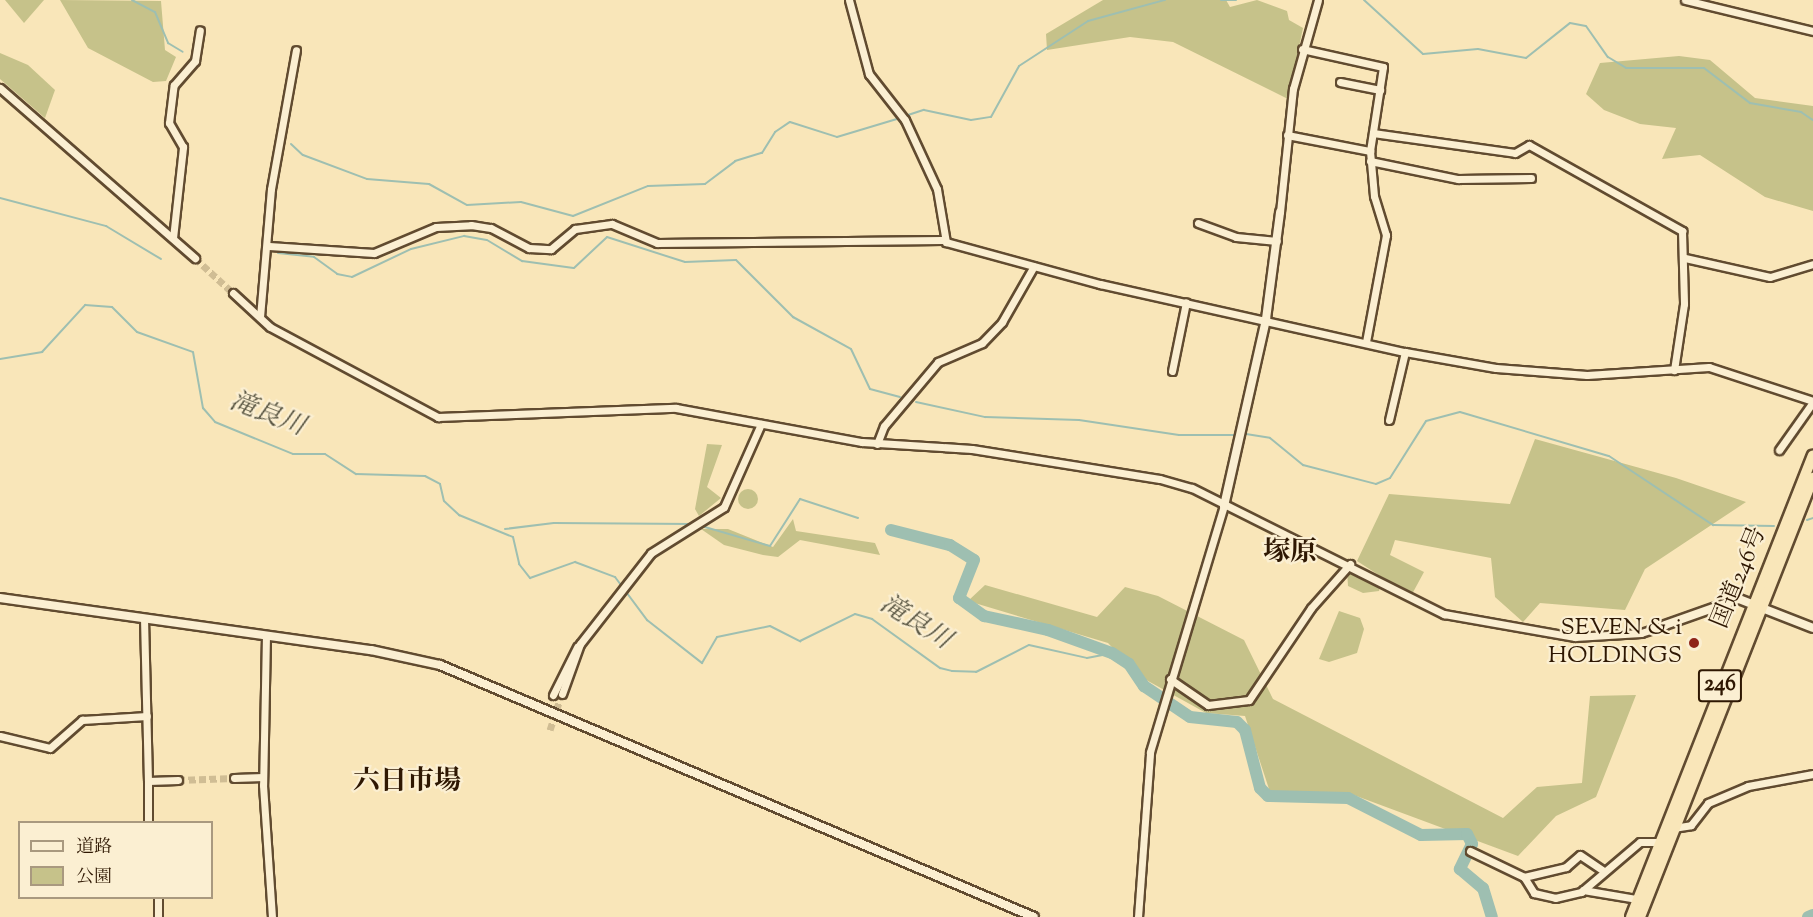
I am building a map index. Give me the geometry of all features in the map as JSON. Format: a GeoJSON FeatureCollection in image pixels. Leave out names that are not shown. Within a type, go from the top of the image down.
{"type":"FeatureCollection","features":[{"type":"Feature","properties":{"kind":"highway","name":"国道246号"},"geometry":{"type":"LineString","coordinates":[[1640,917],[1813,456]]}},
{"type":"Feature","properties":{"kind":"highway","name":"国道246号"},"geometry":{"type":"LineString","coordinates":[[1631,917],[1658,842],[1757,604],[1813,478]]}},
{"type":"Feature","properties":{"kind":"street"},"geometry":{"type":"LineString","coordinates":[[849,0],[869,74],[904,120],[938,189],[942,240]]}},
{"type":"Feature","properties":{"kind":"street"},"geometry":{"type":"LineString","coordinates":[[1138,917],[1150,752],[1164,693],[1224,506],[1266,319],[1277,241],[1287,135],[1302,49],[1318,0]]}},
{"type":"Feature","properties":{"kind":"street"},"geometry":{"type":"LineString","coordinates":[[1685,0],[1813,31]]}},
{"type":"Feature","properties":{"kind":"street"},"geometry":{"type":"LineString","coordinates":[[173,238],[183,147],[170,123],[174,84],[195,61],[200,30]]}},
{"type":"Feature","properties":{"kind":"street"},"geometry":{"type":"LineString","coordinates":[[1302,49],[1383,67],[1370,151],[1374,196],[1386,235],[1366,342]]}},
{"type":"Feature","properties":{"kind":"street"},"geometry":{"type":"LineString","coordinates":[[260,317],[269,246],[271,189],[297,50]]}},
{"type":"Feature","properties":{"kind":"street"},"geometry":{"type":"LineString","coordinates":[[1340,82],[1380,90]]}},
{"type":"Feature","properties":{"kind":"street"},"geometry":{"type":"LineString","coordinates":[[0,88],[195,258]]}},
{"type":"Feature","properties":{"kind":"street"},"geometry":{"type":"LineString","coordinates":[[1373,133],[1515,153],[1529,145],[1682,231],[1685,258],[1674,370]]}},
{"type":"Feature","properties":{"kind":"street"},"geometry":{"type":"LineString","coordinates":[[1287,135],[1370,151]]}},
{"type":"Feature","properties":{"kind":"street"},"geometry":{"type":"LineString","coordinates":[[1371,161],[1458,178],[1531,178]]}},
{"type":"Feature","properties":{"kind":"street"},"geometry":{"type":"LineString","coordinates":[[1198,223],[1236,237],[1277,241]]}},
{"type":"Feature","properties":{"kind":"street"},"geometry":{"type":"LineString","coordinates":[[269,246],[374,253],[436,227],[471,225],[491,228],[529,248],[550,249],[575,229],[612,224],[657,243],[942,240],[1034,266],[1186,302],[1405,352],[1496,368],[1587,375],[1674,370],[1733,371],[1813,401],[1779,450]]}},
{"type":"Feature","properties":{"kind":"street"},"geometry":{"type":"LineString","coordinates":[[1685,258],[1770,277],[1813,264]]}},
{"type":"Feature","properties":{"kind":"street"},"geometry":{"type":"LineString","coordinates":[[877,444],[884,426],[938,362],[982,343],[1002,322],[1034,266]]}},
{"type":"Feature","properties":{"kind":"street"},"geometry":{"type":"LineString","coordinates":[[233,293],[260,317],[438,417],[676,408],[877,444],[972,449],[1160,479],[1350,564],[1444,614],[1575,637],[1641,633],[1728,600],[1757,604],[1813,628]]}},
{"type":"Feature","properties":{"kind":"street"},"geometry":{"type":"LineString","coordinates":[[1172,371],[1186,302]]}},
{"type":"Feature","properties":{"kind":"street"},"geometry":{"type":"LineString","coordinates":[[1389,420],[1405,352]]}},
{"type":"Feature","properties":{"kind":"street"},"geometry":{"type":"LineString","coordinates":[[557,695],[580,644],[601,613],[630,585],[663,541],[724,507],[762,424]]}},
{"type":"Feature","properties":{"kind":"street"},"geometry":{"type":"LineString","coordinates":[[1170,679],[1208,705],[1249,700],[1311,608],[1350,564]]}},
{"type":"Feature","properties":{"kind":"street"},"geometry":{"type":"LineString","coordinates":[[0,598],[406,657],[474,677],[1034,917]]}},
{"type":"Feature","properties":{"kind":"street"},"geometry":{"type":"LineString","coordinates":[[144,618],[148,821]]}},
{"type":"Feature","properties":{"kind":"street"},"geometry":{"type":"LineString","coordinates":[[266,635],[260,684],[272,917]]}},
{"type":"Feature","properties":{"kind":"street"},"geometry":{"type":"LineString","coordinates":[[0,736],[50,748],[82,720],[147,716]]}},
{"type":"Feature","properties":{"kind":"street"},"geometry":{"type":"LineString","coordinates":[[1673,828],[1691,825],[1708,803],[1748,786],[1813,774]]}},
{"type":"Feature","properties":{"kind":"street"},"geometry":{"type":"LineString","coordinates":[[234,778],[263,777]]}},
{"type":"Feature","properties":{"kind":"street"},"geometry":{"type":"LineString","coordinates":[[148,781],[178,780]]}},
{"type":"Feature","properties":{"kind":"street"},"geometry":{"type":"LineString","coordinates":[[1583,890],[1602,870],[1640,842],[1658,842]]}},
{"type":"Feature","properties":{"kind":"street"},"geometry":{"type":"LineString","coordinates":[[1470,851],[1524,877],[1542,898],[1583,890],[1637,899]]}},
{"type":"Feature","properties":{"kind":"street"},"geometry":{"type":"LineString","coordinates":[[1524,877],[1566,867],[1580,855],[1602,870]]}},
{"type":"Feature","properties":{"kind":"street"},"geometry":{"type":"LineString","coordinates":[[158,899],[158,917]]}},
{"type":"Feature","properties":{"kind":"green space"},"geometry":{"type":"Polygon","coordinates":[[[5,0],[44,0],[24,23],[5,0]]]}},
{"type":"Feature","properties":{"kind":"green space"},"geometry":{"type":"Polygon","coordinates":[[[60,0],[161,1],[165,50],[176,57],[166,81],[153,82],[88,48],[60,0]]]}},
{"type":"Feature","properties":{"kind":"green space"},"geometry":{"type":"Polygon","coordinates":[[[1103,0],[1226,0],[1230,7],[1257,0],[1287,11],[1289,20],[1303,28],[1288,99],[1173,42],[1130,37],[1047,50],[1046,34],[1103,0]]]}},
{"type":"Feature","properties":{"kind":"green space"},"geometry":{"type":"Polygon","coordinates":[[[0,53],[28,65],[55,90],[45,118],[0,79],[0,53]]]}},
{"type":"Feature","properties":{"kind":"green space"},"geometry":{"type":"Polygon","coordinates":[[[1679,56],[1710,60],[1755,98],[1813,106],[1813,211],[1765,197],[1700,155],[1662,159],[1676,128],[1640,124],[1604,110],[1586,94],[1600,63],[1679,56]]]}},
{"type":"Feature","properties":{"kind":"green space"},"geometry":{"type":"Polygon","coordinates":[[[1535,439],[1676,478],[1746,502],[1645,569],[1625,610],[1540,603],[1523,622],[1495,597],[1491,558],[1395,540],[1390,555],[1424,572],[1411,596],[1357,561],[1389,494],[1510,504],[1535,439]]]}},
{"type":"Feature","properties":{"kind":"green space"},"geometry":{"type":"Polygon","coordinates":[[[707,444],[722,445],[707,487],[721,498],[699,516],[695,509],[707,444]]]}},
{"type":"Feature","properties":{"kind":"green space"},"geometry":{"type":"Polygon","coordinates":[[[748,489],[755,492],[758,499],[755,506],[748,509],[741,506],[738,499],[741,492],[748,489]]]}},
{"type":"Feature","properties":{"kind":"green space"},"geometry":{"type":"Polygon","coordinates":[[[793,519],[796,531],[875,543],[880,555],[800,540],[778,557],[763,555],[724,545],[701,529],[728,529],[773,547],[793,519]]]}},
{"type":"Feature","properties":{"kind":"green space"},"geometry":{"type":"Polygon","coordinates":[[[1347,570],[1381,583],[1379,591],[1363,593],[1348,586],[1347,570]]]}},
{"type":"Feature","properties":{"kind":"green space"},"geometry":{"type":"Polygon","coordinates":[[[985,585],[1097,617],[1125,587],[1158,596],[1244,640],[1273,699],[1503,818],[1537,787],[1582,783],[1590,696],[1636,695],[1596,797],[1556,816],[1518,856],[1351,794],[1270,792],[1245,716],[1206,713],[1139,676],[1108,643],[968,601],[985,585]]]}},
{"type":"Feature","properties":{"kind":"green space"},"geometry":{"type":"Polygon","coordinates":[[[1339,611],[1360,618],[1364,629],[1357,653],[1329,662],[1319,659],[1339,611]]]}},
{"type":"Feature","properties":{"kind":"waterway"},"geometry":{"type":"LineString","coordinates":[[132,0],[155,12],[168,43],[183,52]]}},
{"type":"Feature","properties":{"kind":"waterway"},"geometry":{"type":"LineString","coordinates":[[905,116],[924,110],[971,120],[991,117],[1019,66],[1088,21],[1165,0]]}},
{"type":"Feature","properties":{"kind":"waterway"},"geometry":{"type":"LineString","coordinates":[[1221,0],[1236,0]]}},
{"type":"Feature","properties":{"kind":"waterway"},"geometry":{"type":"LineString","coordinates":[[1364,0],[1423,54],[1478,49],[1526,58],[1570,23],[1586,26],[1608,57],[1626,68],[1704,68],[1750,103],[1801,112],[1813,120]]}},
{"type":"Feature","properties":{"kind":"waterway"},"geometry":{"type":"LineString","coordinates":[[291,144],[303,155],[367,179],[429,184],[467,205],[521,202],[573,216],[648,186],[705,184],[735,161],[762,153],[775,132],[790,122],[837,137],[900,118]]}},
{"type":"Feature","properties":{"kind":"waterway"},"geometry":{"type":"LineString","coordinates":[[0,198],[106,226],[161,259]]}},
{"type":"Feature","properties":{"kind":"waterway"},"geometry":{"type":"LineString","coordinates":[[278,253],[314,257],[337,274],[352,277],[411,249],[464,236],[487,240],[522,261],[574,268],[607,237],[685,262],[736,260],[793,317],[851,349],[870,389],[900,397]]}},
{"type":"Feature","properties":{"kind":"waterway","name":"滝良川"},"geometry":{"type":"LineString","coordinates":[[0,359],[42,352],[85,305],[112,307],[137,332],[193,352],[203,408],[215,422],[293,454],[325,454],[356,474],[425,476],[440,484],[444,501],[459,515],[513,537],[519,564],[530,578],[575,562],[615,577],[647,620],[702,663],[717,637],[770,626],[800,641],[855,614],[872,619],[940,668],[952,671],[976,672],[1029,645],[1087,658],[1112,653]]}},
{"type":"Feature","properties":{"kind":"waterway"},"geometry":{"type":"LineString","coordinates":[[916,402],[985,417],[1079,420],[1179,435],[1234,435]]}},
{"type":"Feature","properties":{"kind":"waterway"},"geometry":{"type":"LineString","coordinates":[[1246,434],[1270,438],[1303,465],[1376,484],[1390,478],[1426,421],[1460,412],[1609,456],[1713,525],[1774,526]]}},
{"type":"Feature","properties":{"kind":"waterway","name":"滝良川"},"geometry":{"type":"LineString","coordinates":[[698,525],[770,546],[800,499],[858,518]]}},
{"type":"Feature","properties":{"kind":"waterway"},"geometry":{"type":"LineString","coordinates":[[1807,520],[1813,518]]}},
{"type":"Feature","properties":{"kind":"waterway","name":"滝良川"},"geometry":{"type":"LineString","coordinates":[[505,529],[554,523],[693,524]]}},
{"type":"Feature","properties":{"kind":"waterway","name":"滝良川"},"geometry":{"type":"LineString","coordinates":[[891,530],[950,545],[974,560],[959,598],[984,616],[1048,630],[1112,653],[1129,664],[1144,686],[1190,717],[1237,722],[1245,730],[1260,788],[1268,796],[1348,798],[1421,835],[1467,834],[1472,844],[1460,869],[1483,888],[1492,917]]}},
{"type":"Feature","properties":{"kind":"waterway","name":"滝良川"},"geometry":{"type":"LineString","coordinates":[[1808,917],[1813,915]]}},
{"type":"Feature","properties":{"kind":"tunnel"},"geometry":{"type":"LineString","coordinates":[[195,258],[233,293]]}},
{"type":"Feature","properties":{"kind":"tunnel"},"geometry":{"type":"LineString","coordinates":[[550,730],[562,694]]}},
{"type":"Feature","properties":{"kind":"tunnel"},"geometry":{"type":"LineString","coordinates":[[178,780],[234,778]]}},
{"type":"Feature","properties":{"kind":"place","name":"SEVEN & i HOLDINGS"},"geometry":{"type":"Point","coordinates":[1694,643]}},
{"type":"Feature","properties":{"kind":"district","name":"塚原"},"geometry":{"type":"Point","coordinates":[1290,554]}},
{"type":"Feature","properties":{"kind":"district","name":"六日市場"},"geometry":{"type":"Point","coordinates":[407,783]}}]}
